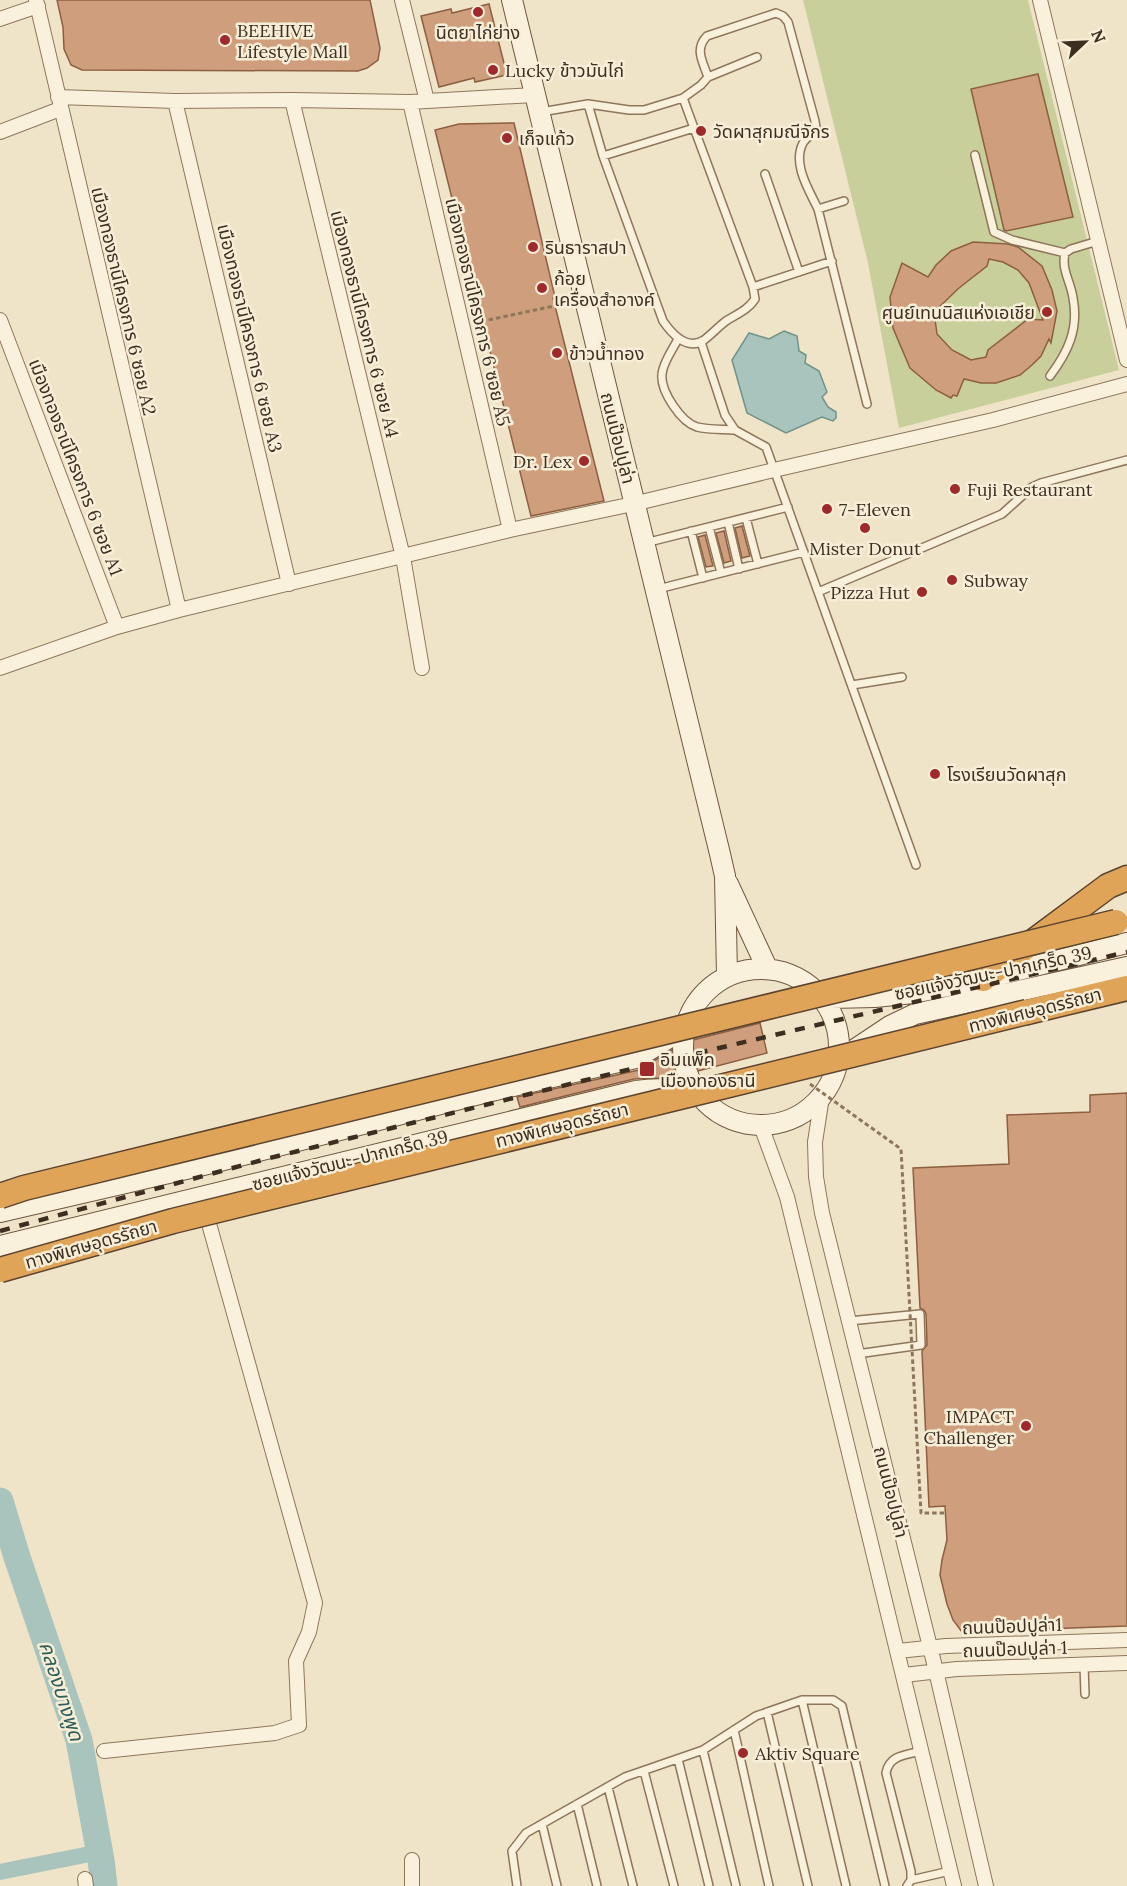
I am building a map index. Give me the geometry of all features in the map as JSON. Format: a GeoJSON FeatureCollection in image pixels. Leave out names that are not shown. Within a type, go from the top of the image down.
{"type":"FeatureCollection","features":[{"type":"Feature","properties":{"kind":"highway"},"geometry":{"type":"LineString","coordinates":[[983,979],[1108,886],[1127,878]]}},
{"type":"Feature","properties":{"kind":"highway"},"geometry":{"type":"LineString","coordinates":[[0,1196],[35,1185],[1123,920]]}},
{"type":"Feature","properties":{"kind":"highway","name":"ทางพิเศษอุดรรัถยา"},"geometry":{"type":"LineString","coordinates":[[0,1270],[206,1213],[1127,988]]}},
{"type":"Feature","properties":{"kind":"main road","name":"ถนนป๊อปปูล่า"},"geometry":{"type":"LineString","coordinates":[[512,0],[725,876]]}},
{"type":"Feature","properties":{"kind":"main road"},"geometry":{"type":"LineString","coordinates":[[725,876],[767,969]]}},
{"type":"Feature","properties":{"kind":"main road"},"geometry":{"type":"LineString","coordinates":[[725,876],[727,976]]}},
{"type":"Feature","properties":{"kind":"main road","name":"ซอยแจ้งวัฒนะ-ปากเกร็ด 39"},"geometry":{"type":"LineString","coordinates":[[823,999],[896,996],[983,979],[1127,943]]}},
{"type":"Feature","properties":{"kind":"main road","name":"ซอยแจ้งวัฒนะ-ปากเกร็ด 39"},"geometry":{"type":"LineString","coordinates":[[839,1060],[890,1026],[915,1014],[1127,967]]}},
{"type":"Feature","properties":{"kind":"main road","name":"ซอยแจ้งวัฒนะ-ปากเกร็ด 39"},"geometry":{"type":"LineString","coordinates":[[767,969],[798,978],[823,999],[837,1028],[839,1060],[833,1079],[822,1097],[805,1113],[784,1122],[761,1126],[727,1118],[700,1096],[688,1076],[683,1052],[685,1028],[693,1007],[708,989],[727,976],[747,970],[767,969]]}},
{"type":"Feature","properties":{"kind":"main road","name":"ซอยแจ้งวัฒนะ-ปากเกร็ด 39"},"geometry":{"type":"LineString","coordinates":[[0,1212],[212,1163],[487,1092],[636,1058],[685,1028]]}},
{"type":"Feature","properties":{"kind":"main road","name":"ซอยแจ้งวัฒนะ-ปากเกร็ด 39"},"geometry":{"type":"LineString","coordinates":[[0,1246],[636,1091],[656,1088],[674,1089],[700,1096]]}},
{"type":"Feature","properties":{"kind":"street"},"geometry":{"type":"LineString","coordinates":[[402,0],[427,101]]}},
{"type":"Feature","properties":{"kind":"street"},"geometry":{"type":"LineString","coordinates":[[1040,0],[1127,360]]}},
{"type":"Feature","properties":{"kind":"street"},"geometry":{"type":"LineString","coordinates":[[0,19],[37,3]]}},
{"type":"Feature","properties":{"kind":"street","name":"เมืองทองธานีโครงการ 6 ซอย A2"},"geometry":{"type":"LineString","coordinates":[[37,3],[179,610]]}},
{"type":"Feature","properties":{"kind":"street"},"geometry":{"type":"LineString","coordinates":[[0,132],[59,103],[292,100],[536,103]]}},
{"type":"Feature","properties":{"kind":"street","name":"เมืองทองธานีโครงการ 6 ซอย A4"},"geometry":{"type":"LineString","coordinates":[[292,100],[403,557],[422,668]]}},
{"type":"Feature","properties":{"kind":"street","name":"เมืองทองธานีโครงการ 6 ซอย A3"},"geometry":{"type":"LineString","coordinates":[[175,101],[289,584]]}},
{"type":"Feature","properties":{"kind":"street","name":"เมืองทองธานีโครงการ 6 ซอย A5"},"geometry":{"type":"LineString","coordinates":[[410,102],[510,530]]}},
{"type":"Feature","properties":{"kind":"street","name":"เมืองทองธานีโครงการ 6 ซอย A1"},"geometry":{"type":"LineString","coordinates":[[0,320],[117,627]]}},
{"type":"Feature","properties":{"kind":"street"},"geometry":{"type":"LineString","coordinates":[[0,668],[117,627],[179,610],[510,530],[633,504],[993,420],[1127,384]]}},
{"type":"Feature","properties":{"kind":"street","name":"ถนนป๊อปปูล่า"},"geometry":{"type":"LineString","coordinates":[[822,1097],[815,1142],[816,1177],[822,1213],[936,1671],[986,1886]]}},
{"type":"Feature","properties":{"kind":"street","name":"ถนนป๊อปปูล่า"},"geometry":{"type":"LineString","coordinates":[[761,1126],[787,1197],[954,1886]]}},
{"type":"Feature","properties":{"kind":"street"},"geometry":{"type":"LineString","coordinates":[[104,1751],[275,1733],[299,1725],[296,1661],[309,1632],[315,1604],[206,1213]]}},
{"type":"Feature","properties":{"kind":"street","name":"ถนนป๊อปปูล่า1"},"geometry":{"type":"LineString","coordinates":[[898,1652],[930,1647],[1127,1640]]}},
{"type":"Feature","properties":{"kind":"street","name":"ถนนป๊อปปูล่า 1"},"geometry":{"type":"LineString","coordinates":[[904,1675],[936,1671],[1127,1663]]}},
{"type":"Feature","properties":{"kind":"street"},"geometry":{"type":"LineString","coordinates":[[412,1860],[412,1886]]}},
{"type":"Feature","properties":{"kind":"lane"},"geometry":{"type":"LineString","coordinates":[[708,77],[698,49],[706,36],[776,14],[783,16],[788,22],[816,128],[804,142],[800,153],[802,173],[818,208],[867,404]]}},
{"type":"Feature","properties":{"kind":"lane"},"geometry":{"type":"LineString","coordinates":[[536,103],[588,104],[644,110],[684,98],[701,86],[708,77],[757,57]]}},
{"type":"Feature","properties":{"kind":"lane"},"geometry":{"type":"LineString","coordinates":[[588,104],[603,156],[663,321],[672,334],[688,343],[701,342],[725,322],[750,307],[755,299],[753,287],[684,98]]}},
{"type":"Feature","properties":{"kind":"lane"},"geometry":{"type":"LineString","coordinates":[[603,156],[694,128]]}},
{"type":"Feature","properties":{"kind":"lane"},"geometry":{"type":"LineString","coordinates":[[975,155],[994,232],[1012,240],[1065,253]]}},
{"type":"Feature","properties":{"kind":"lane"},"geometry":{"type":"LineString","coordinates":[[765,174],[799,272]]}},
{"type":"Feature","properties":{"kind":"lane"},"geometry":{"type":"LineString","coordinates":[[818,208],[843,201]]}},
{"type":"Feature","properties":{"kind":"lane"},"geometry":{"type":"LineString","coordinates":[[1050,376],[1064,357],[1072,339],[1074,323],[1074,298],[1063,261],[1065,253],[1098,240]]}},
{"type":"Feature","properties":{"kind":"lane"},"geometry":{"type":"LineString","coordinates":[[753,287],[832,261]]}},
{"type":"Feature","properties":{"kind":"lane"},"geometry":{"type":"LineString","coordinates":[[678,339],[662,372],[662,382],[672,404],[684,419],[696,427],[735,430],[766,447],[916,865]]}},
{"type":"Feature","properties":{"kind":"lane"},"geometry":{"type":"LineString","coordinates":[[701,342],[725,415],[735,430]]}},
{"type":"Feature","properties":{"kind":"lane"},"geometry":{"type":"LineString","coordinates":[[818,592],[1002,514],[1032,487],[1041,483],[1127,460]]}},
{"type":"Feature","properties":{"kind":"lane"},"geometry":{"type":"LineString","coordinates":[[643,543],[788,507]]}},
{"type":"Feature","properties":{"kind":"lane"},"geometry":{"type":"LineString","coordinates":[[746,518],[758,564]]}},
{"type":"Feature","properties":{"kind":"lane"},"geometry":{"type":"LineString","coordinates":[[728,522],[740,568]]}},
{"type":"Feature","properties":{"kind":"lane"},"geometry":{"type":"LineString","coordinates":[[709,527],[721,573]]}},
{"type":"Feature","properties":{"kind":"lane"},"geometry":{"type":"LineString","coordinates":[[691,531],[703,578]]}},
{"type":"Feature","properties":{"kind":"lane"},"geometry":{"type":"LineString","coordinates":[[654,590],[804,552]]}},
{"type":"Feature","properties":{"kind":"lane"},"geometry":{"type":"LineString","coordinates":[[852,685],[902,677]]}},
{"type":"Feature","properties":{"kind":"lane"},"geometry":{"type":"LineString","coordinates":[[849,1321],[920,1314],[921,1345],[857,1354]]}},
{"type":"Feature","properties":{"kind":"lane"},"geometry":{"type":"LineString","coordinates":[[1084,1665],[1085,1694]]}},
{"type":"Feature","properties":{"kind":"lane"},"geometry":{"type":"LineString","coordinates":[[802,1700],[846,1886]]}},
{"type":"Feature","properties":{"kind":"lane"},"geometry":{"type":"LineString","coordinates":[[517,1886],[512,1851],[526,1833],[625,1777],[703,1750],[756,1716],[802,1700],[833,1700],[842,1706],[885,1886]]}},
{"type":"Feature","properties":{"kind":"lane"},"geometry":{"type":"LineString","coordinates":[[767,1712],[808,1886]]}},
{"type":"Feature","properties":{"kind":"lane"},"geometry":{"type":"LineString","coordinates":[[734,1730],[769,1886]]}},
{"type":"Feature","properties":{"kind":"lane"},"geometry":{"type":"LineString","coordinates":[[703,1750],[736,1886]]}},
{"type":"Feature","properties":{"kind":"lane"},"geometry":{"type":"LineString","coordinates":[[921,1751],[892,1760],[886,1773],[911,1871],[909,1883],[950,1871]]}},
{"type":"Feature","properties":{"kind":"lane"},"geometry":{"type":"LineString","coordinates":[[678,1759],[708,1886]]}},
{"type":"Feature","properties":{"kind":"lane"},"geometry":{"type":"LineString","coordinates":[[644,1771],[674,1886]]}},
{"type":"Feature","properties":{"kind":"lane"},"geometry":{"type":"LineString","coordinates":[[608,1787],[633,1886]]}},
{"type":"Feature","properties":{"kind":"lane"},"geometry":{"type":"LineString","coordinates":[[577,1804],[597,1886]]}},
{"type":"Feature","properties":{"kind":"lane"},"geometry":{"type":"LineString","coordinates":[[542,1824],[557,1886]]}},
{"type":"Feature","properties":{"kind":"path"},"geometry":{"type":"LineString","coordinates":[[462,326],[584,299]]}},
{"type":"Feature","properties":{"kind":"path"},"geometry":{"type":"LineString","coordinates":[[805,1081],[901,1149],[921,1513],[946,1513]]}},
{"type":"Feature","properties":{"kind":"green space"},"geometry":{"type":"Polygon","coordinates":[[[803,0],[1028,0],[1119,370],[899,428],[868,263],[803,0]]]}},
{"type":"Feature","properties":{"kind":"water"},"geometry":{"type":"Polygon","coordinates":[[[784,331],[797,336],[799,351],[806,355],[805,363],[819,371],[827,392],[822,397],[828,407],[836,412],[836,418],[833,421],[822,417],[786,433],[747,413],[732,360],[749,333],[769,339],[784,331]]]}},
{"type":"Feature","properties":{"kind":"building","name":"BEEHIVE Lifestyle Mall"},"geometry":{"type":"Polygon","coordinates":[[[57,0],[370,0],[380,48],[378,60],[358,71],[82,70],[71,65],[64,49],[63,27],[57,0]]]}},
{"type":"Feature","properties":{"kind":"building"},"geometry":{"type":"Polygon","coordinates":[[[489,4],[507,75],[475,82],[474,78],[439,87],[421,16],[451,9],[452,13],[489,4]]]}},
{"type":"Feature","properties":{"kind":"building"},"geometry":{"type":"Polygon","coordinates":[[[1038,74],[1073,217],[1006,231],[971,89],[1038,74]]]}},
{"type":"Feature","properties":{"kind":"building"},"geometry":{"type":"Polygon","coordinates":[[[514,123],[555,297],[553,298],[604,501],[531,516],[435,130],[459,124],[514,123]]]}},
{"type":"Feature","properties":{"kind":"building","name":"ศูนย์เทนนิสแห่งเอเชีย"},"geometry":{"type":"Polygon","coordinates":[[[973,242],[1008,244],[1018,247],[1042,266],[1052,290],[1057,311],[1051,343],[1049,339],[1041,356],[1020,375],[996,383],[981,383],[964,379],[957,396],[953,395],[951,398],[936,390],[910,368],[893,328],[890,297],[902,263],[928,277],[936,265],[951,251],[973,242]],[[989,259],[987,266],[934,312],[937,334],[952,350],[971,360],[986,357],[988,350],[1028,319],[1043,320],[1029,283],[1018,270],[1003,262],[989,259]]]}},
{"type":"Feature","properties":{"kind":"building"},"geometry":{"type":"Polygon","coordinates":[[[742,526],[750,556],[742,558],[735,528],[742,526]]]}},
{"type":"Feature","properties":{"kind":"building"},"geometry":{"type":"Polygon","coordinates":[[[724,531],[731,561],[724,563],[716,533],[724,531]]]}},
{"type":"Feature","properties":{"kind":"building"},"geometry":{"type":"Polygon","coordinates":[[[705,535],[713,566],[706,567],[698,537],[705,535]]]}},
{"type":"Feature","properties":{"kind":"building"},"geometry":{"type":"Polygon","coordinates":[[[760,1023],[767,1053],[671,1078],[634,1079],[520,1107],[517,1097],[639,1070],[685,1042],[760,1023]]]}},
{"type":"Feature","properties":{"kind":"building","name":"IMPACT Challenger"},"geometry":{"type":"Polygon","coordinates":[[[1127,1093],[1127,1626],[962,1632],[953,1620],[940,1575],[947,1540],[945,1506],[929,1507],[922,1351],[927,1345],[926,1314],[920,1308],[913,1168],[1009,1164],[1007,1115],[1090,1112],[1090,1095],[1127,1093]]]}},
{"type":"Feature","properties":{"kind":"waterway","name":"คลองบางพูด"},"geometry":{"type":"LineString","coordinates":[[0,1501],[79,1740],[104,1886]]}},
{"type":"Feature","properties":{"kind":"waterway"},"geometry":{"type":"LineString","coordinates":[[0,1872],[100,1852]]}},
{"type":"Feature","properties":{"kind":"railway"},"geometry":{"type":"LineString","coordinates":[[0,1231],[266,1159],[647,1065],[1127,952]]}},
{"type":"Feature","properties":{"kind":"place","name":"นิตยาไก่ย่าง"},"geometry":{"type":"Point","coordinates":[478,12]}},
{"type":"Feature","properties":{"kind":"place","name":"BEEHIVE Lifestyle Mall"},"geometry":{"type":"Point","coordinates":[225,40]}},
{"type":"Feature","properties":{"kind":"place","name":"Lucky ข้าวมันไก่"},"geometry":{"type":"Point","coordinates":[493,70]}},
{"type":"Feature","properties":{"kind":"place","name":"วัดผาสุกมณีจักร"},"geometry":{"type":"Point","coordinates":[701,131]}},
{"type":"Feature","properties":{"kind":"place","name":"เก็จแก้ว"},"geometry":{"type":"Point","coordinates":[507,138]}},
{"type":"Feature","properties":{"kind":"place","name":"รินธาราสปา"},"geometry":{"type":"Point","coordinates":[533,247]}},
{"type":"Feature","properties":{"kind":"place","name":"ก้อย เครื่องสำอางค์"},"geometry":{"type":"Point","coordinates":[542,288]}},
{"type":"Feature","properties":{"kind":"place","name":"ศูนย์เทนนิสแห่งเอเชีย"},"geometry":{"type":"Point","coordinates":[1047,312]}},
{"type":"Feature","properties":{"kind":"place","name":"ข้าวน้ำทอง"},"geometry":{"type":"Point","coordinates":[557,353]}},
{"type":"Feature","properties":{"kind":"place","name":"Dr. Lex"},"geometry":{"type":"Point","coordinates":[584,461]}},
{"type":"Feature","properties":{"kind":"place","name":"Fuji Restaurant"},"geometry":{"type":"Point","coordinates":[955,489]}},
{"type":"Feature","properties":{"kind":"place","name":"7-Eleven"},"geometry":{"type":"Point","coordinates":[827,509]}},
{"type":"Feature","properties":{"kind":"place","name":"Mister Donut"},"geometry":{"type":"Point","coordinates":[865,528]}},
{"type":"Feature","properties":{"kind":"place","name":"Subway"},"geometry":{"type":"Point","coordinates":[952,580]}},
{"type":"Feature","properties":{"kind":"place","name":"Pizza Hut"},"geometry":{"type":"Point","coordinates":[922,592]}},
{"type":"Feature","properties":{"kind":"place","name":"โรงเรียนวัดผาสุก"},"geometry":{"type":"Point","coordinates":[935,774]}},
{"type":"Feature","properties":{"kind":"place","name":"อิมแพ็ค เมืองทองธานี"},"geometry":{"type":"Point","coordinates":[647,1069]}},
{"type":"Feature","properties":{"kind":"place","name":"IMPACT Challenger"},"geometry":{"type":"Point","coordinates":[1026,1426]}},
{"type":"Feature","properties":{"kind":"place","name":"Aktiv Square"},"geometry":{"type":"Point","coordinates":[743,1753]}}]}
